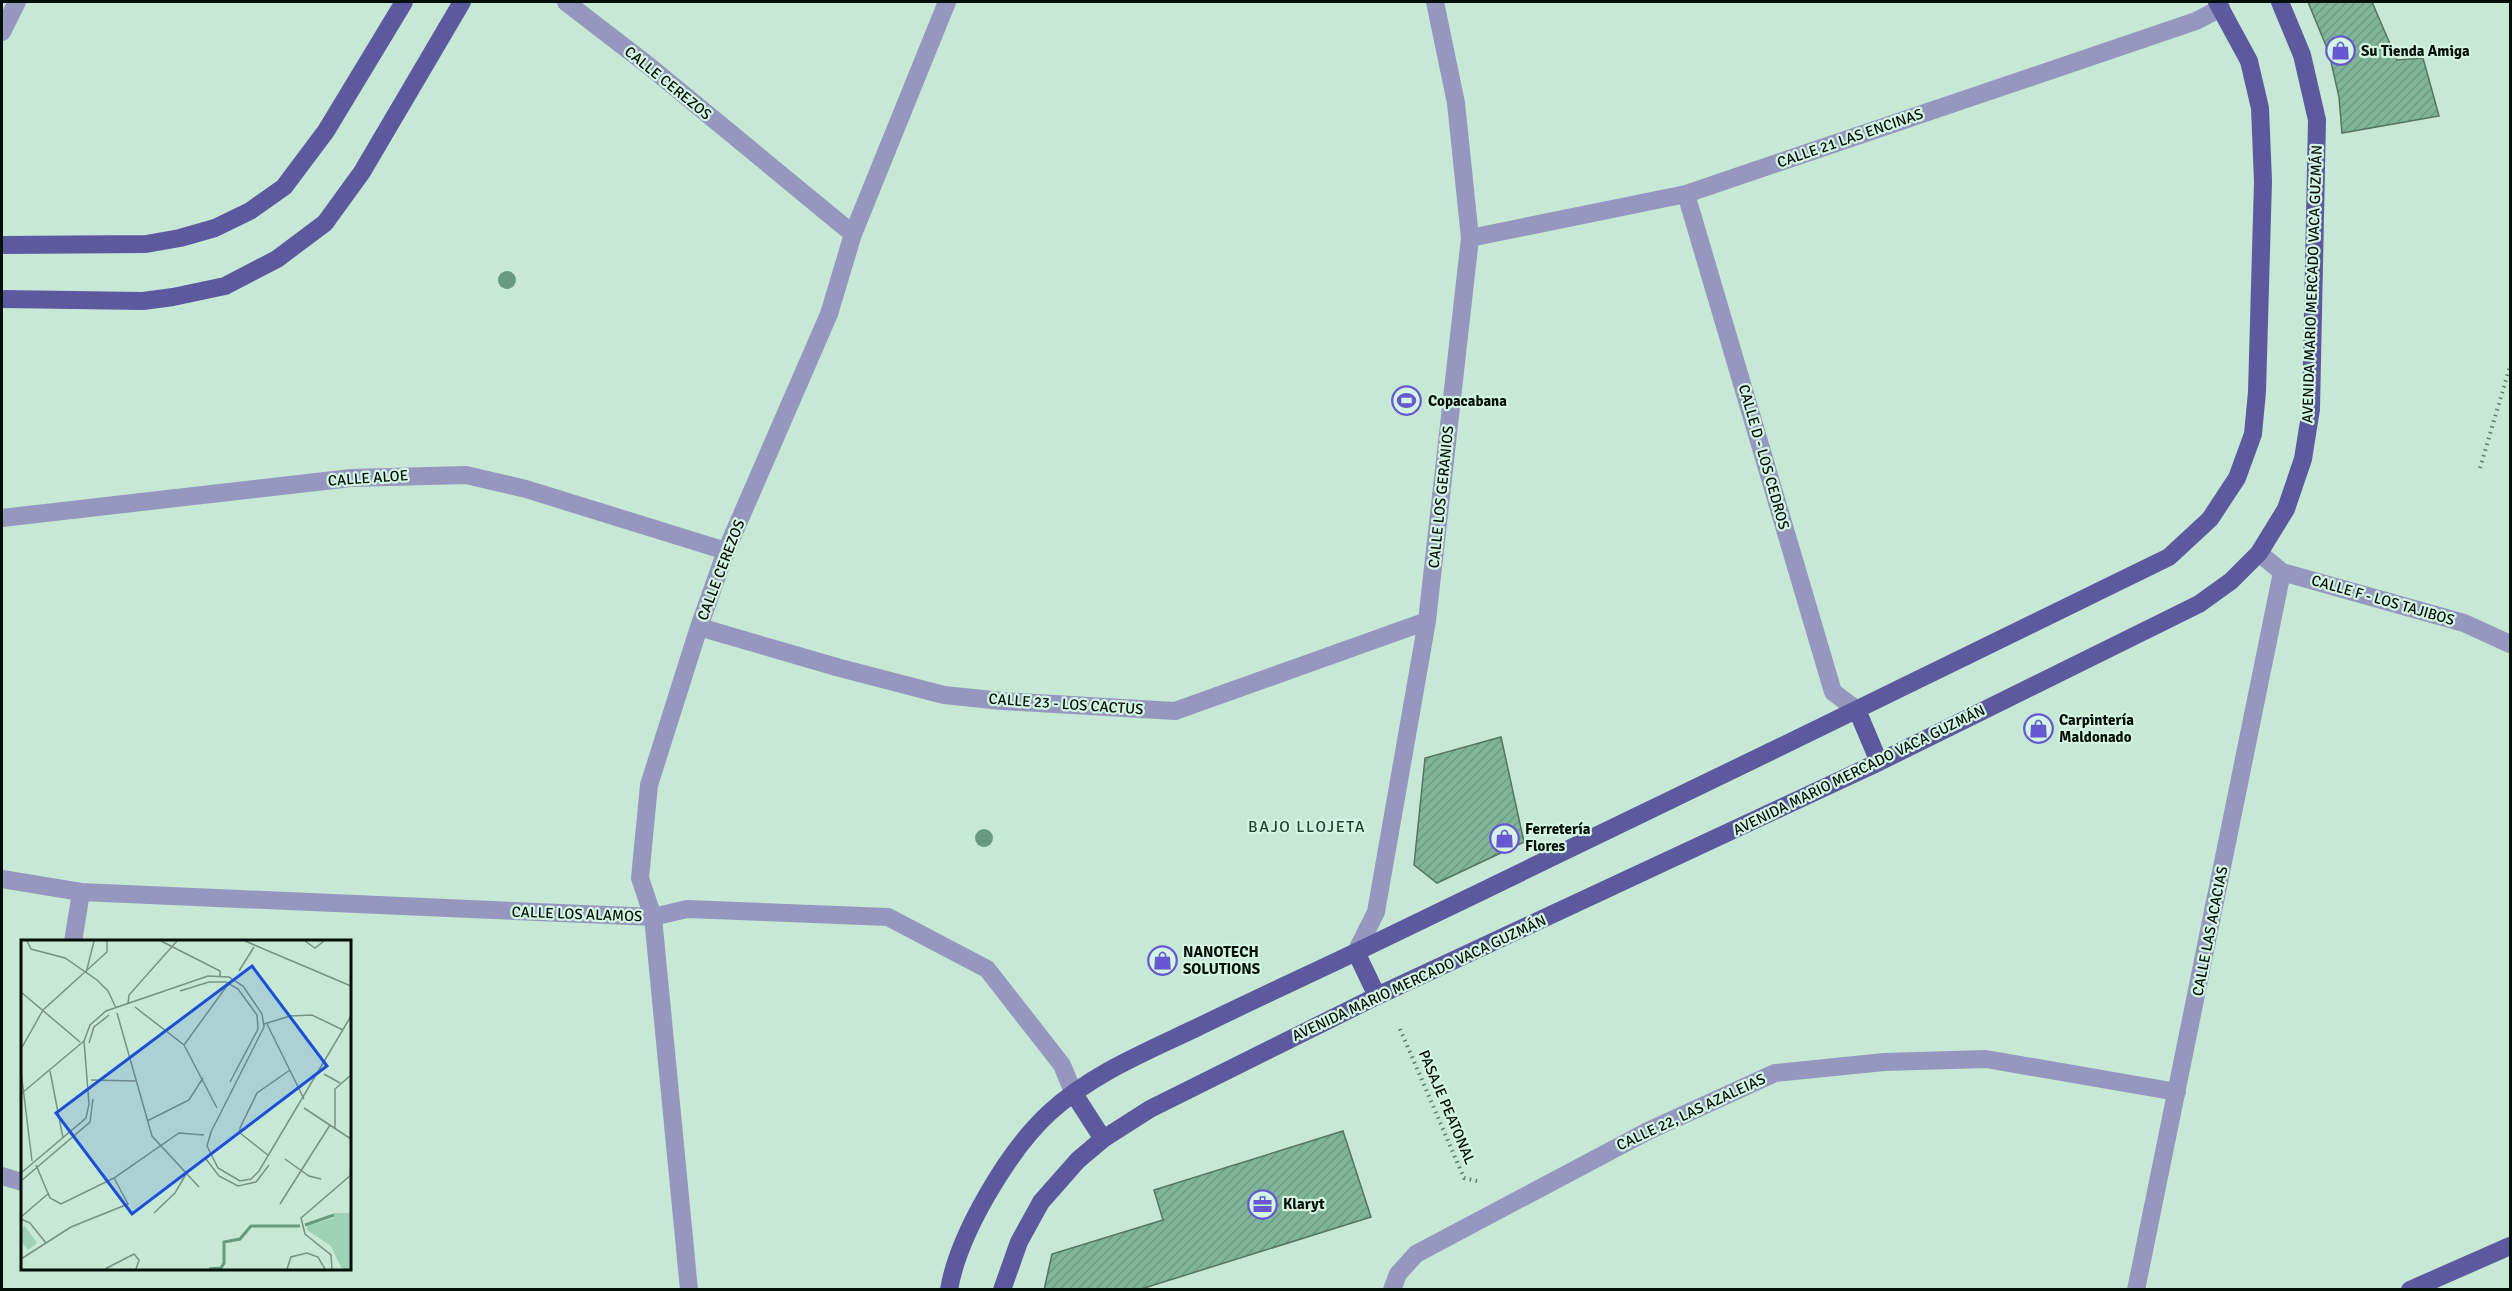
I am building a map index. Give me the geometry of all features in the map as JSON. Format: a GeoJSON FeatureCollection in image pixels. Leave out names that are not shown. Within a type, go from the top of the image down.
{"type":"FeatureCollection","features":[{"type":"Feature","properties":{"kind":"main road"},"geometry":{"type":"LineString","coordinates":[[2,245],[146,244],[180,238],[215,228],[250,211],[284,187],[327,131],[404,2]]}},
{"type":"Feature","properties":{"kind":"main road"},"geometry":{"type":"LineString","coordinates":[[2,299],[143,301],[225,286],[277,259],[325,223],[362,172],[462,2]]}},
{"type":"Feature","properties":{"kind":"main road","name":"AVENIDA MARIO MERCADO VACA GUZMÁN"},"geometry":{"type":"LineString","coordinates":[[1002,1290],[1019,1242],[1041,1202],[1078,1160],[1103,1139],[1150,1109],[1377,996],[1879,762],[2199,604],[2231,581],[2259,553],[2286,509],[2303,459],[2311,409],[2317,120],[2302,56],[2280,2]]}},
{"type":"Feature","properties":{"kind":"main road"},"geometry":{"type":"LineString","coordinates":[[949,1290],[951,1276],[971,1224],[1028,1135],[1049,1112],[1113,1067],[1356,952],[2169,557],[2210,519],[2237,478],[2253,434],[2257,392],[2263,170],[2260,108],[2249,61],[2225,4]]}},
{"type":"Feature","properties":{"kind":"main road"},"geometry":{"type":"LineString","coordinates":[[1857,710],[1879,762]]}},
{"type":"Feature","properties":{"kind":"main road"},"geometry":{"type":"LineString","coordinates":[[1356,952],[1377,996]]}},
{"type":"Feature","properties":{"kind":"main road"},"geometry":{"type":"LineString","coordinates":[[1074,1094],[1103,1139]]}},
{"type":"Feature","properties":{"kind":"main road"},"geometry":{"type":"LineString","coordinates":[[2414,1289],[2511,1246]]}},
{"type":"Feature","properties":{"kind":"street"},"geometry":{"type":"LineString","coordinates":[[2,32],[17,2]]}},
{"type":"Feature","properties":{"kind":"street","name":"CALLE CEREZOS"},"geometry":{"type":"LineString","coordinates":[[566,2],[649,66],[853,234]]}},
{"type":"Feature","properties":{"kind":"street","name":"CALLE CEREZOS"},"geometry":{"type":"LineString","coordinates":[[689,1290],[653,917],[640,878],[649,785],[726,550],[829,314],[853,234],[947,2]]}},
{"type":"Feature","properties":{"kind":"street","name":"CALLE LOS GERANIOS"},"geometry":{"type":"LineString","coordinates":[[1356,952],[1376,912],[1427,621],[1470,238],[1456,103],[1435,2]]}},
{"type":"Feature","properties":{"kind":"street","name":"CALLE 21 LAS ENCINAS"},"geometry":{"type":"LineString","coordinates":[[1470,238],[1686,194],[2196,21],[2225,4]]}},
{"type":"Feature","properties":{"kind":"street","name":"CALLE D - LOS CEDROS"},"geometry":{"type":"LineString","coordinates":[[1686,194],[1833,692],[1857,710]]}},
{"type":"Feature","properties":{"kind":"street","name":"CALLE ALOE"},"geometry":{"type":"LineString","coordinates":[[2,518],[351,478],[466,475],[526,489],[726,550]]}},
{"type":"Feature","properties":{"kind":"street","name":"CALLE F - LOS TAJIBOS"},"geometry":{"type":"LineString","coordinates":[[2259,553],[2282,572],[2463,623],[2511,644]]}},
{"type":"Feature","properties":{"kind":"street","name":"CALLE LAS ACACIAS"},"geometry":{"type":"LineString","coordinates":[[2136,1290],[2282,572]]}},
{"type":"Feature","properties":{"kind":"street","name":"CALLE 23 - LOS CACTUS"},"geometry":{"type":"LineString","coordinates":[[699,627],[944,695],[1002,701],[1176,711],[1427,621]]}},
{"type":"Feature","properties":{"kind":"street","name":"CALLE LOS ALAMOS"},"geometry":{"type":"LineString","coordinates":[[2,879],[81,892],[653,917],[687,909],[888,917],[987,969],[1062,1065],[1074,1094]]}},
{"type":"Feature","properties":{"kind":"street"},"geometry":{"type":"LineString","coordinates":[[73,940],[81,892]]}},
{"type":"Feature","properties":{"kind":"street","name":"CALLE 22, LAS AZALEIAS"},"geometry":{"type":"LineString","coordinates":[[1392,1290],[1398,1274],[1416,1254],[1648,1131],[1775,1073],[1884,1062],[1986,1059],[2177,1092]]}},
{"type":"Feature","properties":{"kind":"street"},"geometry":{"type":"LineString","coordinates":[[2,1176],[21,1182]]}},
{"type":"Feature","properties":{"kind":"path"},"geometry":{"type":"LineString","coordinates":[[2480,468],[2511,366]]}},
{"type":"Feature","properties":{"kind":"path","name":"PASAJE PEATONAL"},"geometry":{"type":"LineString","coordinates":[[1400,1029],[1464,1178],[1497,1186],[1507,1204]]}},
{"type":"Feature","properties":{"kind":"building"},"geometry":{"type":"Polygon","coordinates":[[[2308,2],[2372,2],[2397,60],[2423,58],[2439,116],[2342,133],[2339,97],[2329,53],[2308,2]]]}},
{"type":"Feature","properties":{"kind":"building"},"geometry":{"type":"Polygon","coordinates":[[[1501,737],[1524,842],[1437,883],[1414,865],[1425,758],[1501,737]]]}},
{"type":"Feature","properties":{"kind":"building","name":"Klaryt"},"geometry":{"type":"Polygon","coordinates":[[[1343,1131],[1371,1217],[1138,1290],[1044,1290],[1052,1254],[1163,1220],[1154,1190],[1343,1131]]]}},
{"type":"Feature","properties":{"kind":"place","name":"Su Tienda Amiga"},"geometry":{"type":"Point","coordinates":[2340,51]}},
{"type":"Feature","properties":{"kind":"place","name":"Copacabana"},"geometry":{"type":"Point","coordinates":[1407,401]}},
{"type":"Feature","properties":{"kind":"place","name":"Carpintería Maldonado"},"geometry":{"type":"Point","coordinates":[2038,729]}},
{"type":"Feature","properties":{"kind":"place","name":"Ferretería Flores"},"geometry":{"type":"Point","coordinates":[1504,838]}},
{"type":"Feature","properties":{"kind":"place","name":"NANOTECH SOLUTIONS"},"geometry":{"type":"Point","coordinates":[1162,961]}},
{"type":"Feature","properties":{"kind":"place","name":"Klaryt"},"geometry":{"type":"Point","coordinates":[1262,1204]}},
{"type":"Feature","properties":{"kind":"district","name":"BAJO LLOJETA"},"geometry":{"type":"Point","coordinates":[1307,826]}}]}
